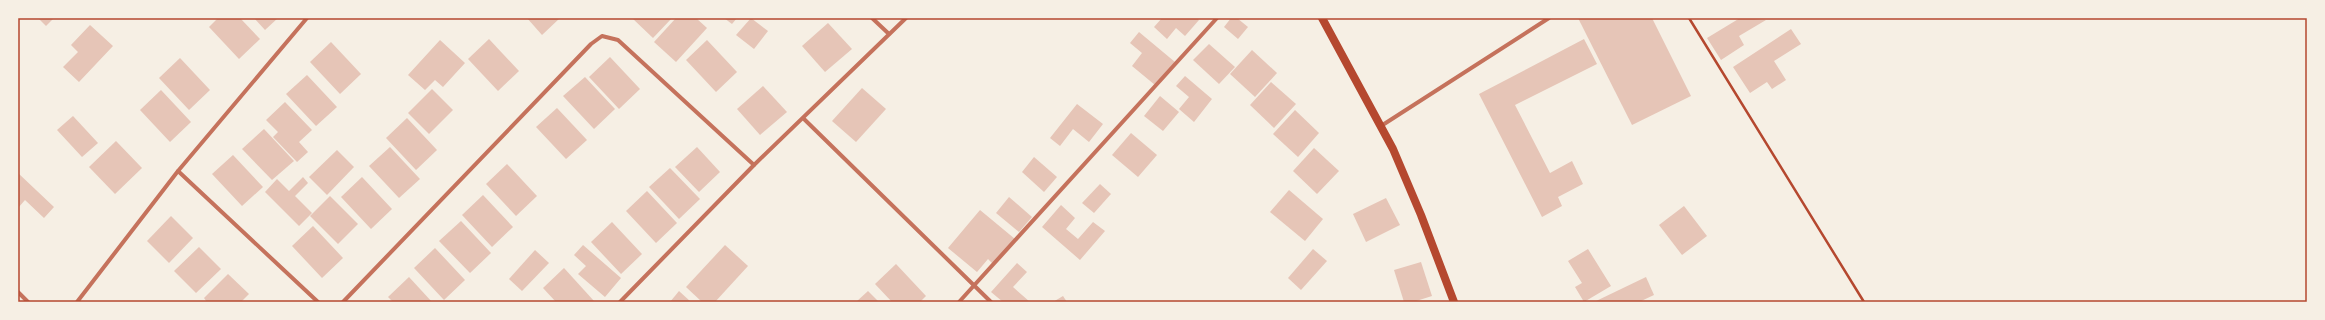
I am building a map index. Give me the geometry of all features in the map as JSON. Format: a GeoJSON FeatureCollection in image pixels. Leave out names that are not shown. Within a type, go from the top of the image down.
{"type":"FeatureCollection","features":[{"type":"Feature","properties":{"kind":"main road"},"geometry":{"type":"LineString","coordinates":[[1322,18],[1381,126],[1404,174],[1454,302]]}},
{"type":"Feature","properties":{"kind":"street"},"geometry":{"type":"LineString","coordinates":[[77,302],[178,172],[307,18]]}},
{"type":"Feature","properties":{"kind":"street"},"geometry":{"type":"LineString","coordinates":[[872,18],[889,34]]}},
{"type":"Feature","properties":{"kind":"street"},"geometry":{"type":"LineString","coordinates":[[620,302],[754,165],[804,119],[906,18]]}},
{"type":"Feature","properties":{"kind":"street"},"geometry":{"type":"LineString","coordinates":[[959,302],[976,286],[1217,18]]}},
{"type":"Feature","properties":{"kind":"street"},"geometry":{"type":"LineString","coordinates":[[1381,126],[1549,18]]}},
{"type":"Feature","properties":{"kind":"street"},"geometry":{"type":"LineString","coordinates":[[343,302],[591,44],[602,36],[618,40],[754,165]]}},
{"type":"Feature","properties":{"kind":"street"},"geometry":{"type":"LineString","coordinates":[[804,119],[991,302]]}},
{"type":"Feature","properties":{"kind":"street"},"geometry":{"type":"LineString","coordinates":[[178,172],[318,302]]}},
{"type":"Feature","properties":{"kind":"street"},"geometry":{"type":"LineString","coordinates":[[18,292],[28,302]]}},
{"type":"Feature","properties":{"kind":"path"},"geometry":{"type":"LineString","coordinates":[[1690,18],[1864,302]]}},
{"type":"Feature","properties":{"kind":"building"},"geometry":{"type":"Polygon","coordinates":[[[38,18],[54,18],[46,26],[38,18]]]}},
{"type":"Feature","properties":{"kind":"building"},"geometry":{"type":"Polygon","coordinates":[[[218,18],[240,18],[260,39],[239,59],[209,27],[218,18]]]}},
{"type":"Feature","properties":{"kind":"building"},"geometry":{"type":"Polygon","coordinates":[[[254,18],[278,18],[265,30],[254,18]]]}},
{"type":"Feature","properties":{"kind":"building"},"geometry":{"type":"Polygon","coordinates":[[[527,18],[560,18],[542,35],[527,18]]]}},
{"type":"Feature","properties":{"kind":"building"},"geometry":{"type":"Polygon","coordinates":[[[632,18],[672,18],[653,38],[632,18]]]}},
{"type":"Feature","properties":{"kind":"building"},"geometry":{"type":"Polygon","coordinates":[[[676,18],[696,18],[707,28],[676,62],[654,42],[676,18]]]}},
{"type":"Feature","properties":{"kind":"building"},"geometry":{"type":"Polygon","coordinates":[[[724,18],[737,18],[732,24],[724,18]]]}},
{"type":"Feature","properties":{"kind":"building"},"geometry":{"type":"Polygon","coordinates":[[[751,18],[768,31],[754,49],[736,35],[751,18]]]}},
{"type":"Feature","properties":{"kind":"building"},"geometry":{"type":"Polygon","coordinates":[[[1162,18],[1197,18],[1199,20],[1185,36],[1176,28],[1167,39],[1154,27],[1162,18]]]}},
{"type":"Feature","properties":{"kind":"building"},"geometry":{"type":"Polygon","coordinates":[[[1231,18],[1237,18],[1248,27],[1238,39],[1224,27],[1231,18]]]}},
{"type":"Feature","properties":{"kind":"building"},"geometry":{"type":"Polygon","coordinates":[[[1578,18],[1652,18],[1691,96],[1632,125],[1578,18]]]}},
{"type":"Feature","properties":{"kind":"building"},"geometry":{"type":"Polygon","coordinates":[[[1740,18],[1766,20],[1739,36],[1744,45],[1721,60],[1707,38],[1740,18]]]}},
{"type":"Feature","properties":{"kind":"building"},"geometry":{"type":"Polygon","coordinates":[[[828,23],[852,49],[825,72],[802,46],[828,23]]]}},
{"type":"Feature","properties":{"kind":"building"},"geometry":{"type":"Polygon","coordinates":[[[90,25],[113,46],[79,82],[63,67],[78,52],[71,45],[90,25]]]}},
{"type":"Feature","properties":{"kind":"building"},"geometry":{"type":"Polygon","coordinates":[[[1791,29],[1801,44],[1774,61],[1786,80],[1772,89],[1767,82],[1750,93],[1733,67],[1791,29]]]}},
{"type":"Feature","properties":{"kind":"building"},"geometry":{"type":"Polygon","coordinates":[[[1139,32],[1175,62],[1155,85],[1132,66],[1142,53],[1130,43],[1139,32]]]}},
{"type":"Feature","properties":{"kind":"building"},"geometry":{"type":"Polygon","coordinates":[[[489,39],[519,71],[498,91],[468,59],[489,39]]]}},
{"type":"Feature","properties":{"kind":"building"},"geometry":{"type":"Polygon","coordinates":[[[1584,39],[1597,64],[1515,105],[1550,173],[1572,161],[1583,184],[1558,197],[1562,206],[1542,217],[1479,94],[1584,39]]]}},
{"type":"Feature","properties":{"kind":"building"},"geometry":{"type":"Polygon","coordinates":[[[440,40],[465,63],[443,87],[435,80],[425,90],[408,75],[440,40]]]}},
{"type":"Feature","properties":{"kind":"building"},"geometry":{"type":"Polygon","coordinates":[[[707,40],[737,72],[716,92],[686,60],[707,40]]]}},
{"type":"Feature","properties":{"kind":"building"},"geometry":{"type":"Polygon","coordinates":[[[331,42],[361,74],[340,94],[310,62],[331,42]]]}},
{"type":"Feature","properties":{"kind":"building"},"geometry":{"type":"Polygon","coordinates":[[[1209,44],[1235,67],[1219,84],[1193,60],[1209,44]]]}},
{"type":"Feature","properties":{"kind":"building"},"geometry":{"type":"Polygon","coordinates":[[[1252,50],[1277,73],[1255,97],[1230,74],[1252,50]]]}},
{"type":"Feature","properties":{"kind":"building"},"geometry":{"type":"Polygon","coordinates":[[[610,57],[640,89],[619,109],[589,77],[610,57]]]}},
{"type":"Feature","properties":{"kind":"building"},"geometry":{"type":"Polygon","coordinates":[[[180,58],[210,90],[189,110],[159,78],[180,58]]]}},
{"type":"Feature","properties":{"kind":"building"},"geometry":{"type":"Polygon","coordinates":[[[307,75],[337,107],[316,126],[286,94],[307,75]]]}},
{"type":"Feature","properties":{"kind":"building"},"geometry":{"type":"Polygon","coordinates":[[[1185,76],[1212,99],[1194,122],[1179,109],[1189,97],[1176,86],[1185,76]]]}},
{"type":"Feature","properties":{"kind":"building"},"geometry":{"type":"Polygon","coordinates":[[[585,77],[615,109],[594,129],[563,96],[585,77]]]}},
{"type":"Feature","properties":{"kind":"building"},"geometry":{"type":"Polygon","coordinates":[[[1271,82],[1296,104],[1274,128],[1250,105],[1271,82]]]}},
{"type":"Feature","properties":{"kind":"building"},"geometry":{"type":"Polygon","coordinates":[[[763,86],[787,112],[760,135],[737,109],[763,86]]]}},
{"type":"Feature","properties":{"kind":"building"},"geometry":{"type":"Polygon","coordinates":[[[862,88],[886,109],[856,142],[832,121],[862,88]]]}},
{"type":"Feature","properties":{"kind":"building"},"geometry":{"type":"Polygon","coordinates":[[[432,89],[453,110],[429,134],[408,113],[432,89]]]}},
{"type":"Feature","properties":{"kind":"building"},"geometry":{"type":"Polygon","coordinates":[[[161,90],[191,122],[170,142],[140,110],[161,90]]]}},
{"type":"Feature","properties":{"kind":"building"},"geometry":{"type":"Polygon","coordinates":[[[1160,96],[1179,112],[1163,131],[1144,116],[1160,96]]]}},
{"type":"Feature","properties":{"kind":"building"},"geometry":{"type":"Polygon","coordinates":[[[285,102],[312,130],[299,142],[308,152],[297,162],[273,137],[278,132],[266,120],[285,102]]]}},
{"type":"Feature","properties":{"kind":"building"},"geometry":{"type":"Polygon","coordinates":[[[1077,104],[1103,124],[1089,142],[1073,129],[1060,146],[1050,138],[1077,104]]]}},
{"type":"Feature","properties":{"kind":"building"},"geometry":{"type":"Polygon","coordinates":[[[557,108],[587,140],[566,159],[536,127],[557,108]]]}},
{"type":"Feature","properties":{"kind":"building"},"geometry":{"type":"Polygon","coordinates":[[[1295,110],[1319,133],[1298,157],[1273,134],[1295,110]]]}},
{"type":"Feature","properties":{"kind":"building"},"geometry":{"type":"Polygon","coordinates":[[[73,116],[98,143],[82,157],[57,130],[73,116]]]}},
{"type":"Feature","properties":{"kind":"building"},"geometry":{"type":"Polygon","coordinates":[[[407,118],[437,150],[416,170],[386,138],[407,118]]]}},
{"type":"Feature","properties":{"kind":"building"},"geometry":{"type":"Polygon","coordinates":[[[264,129],[294,161],[272,180],[242,149],[264,129]]]}},
{"type":"Feature","properties":{"kind":"building"},"geometry":{"type":"Polygon","coordinates":[[[1131,133],[1157,155],[1138,177],[1112,155],[1131,133]]]}},
{"type":"Feature","properties":{"kind":"building"},"geometry":{"type":"Polygon","coordinates":[[[116,141],[142,168],[115,194],[89,167],[116,141]]]}},
{"type":"Feature","properties":{"kind":"building"},"geometry":{"type":"Polygon","coordinates":[[[390,147],[420,179],[399,198],[369,166],[390,147]]]}},
{"type":"Feature","properties":{"kind":"building"},"geometry":{"type":"Polygon","coordinates":[[[697,147],[720,172],[699,192],[675,167],[697,147]]]}},
{"type":"Feature","properties":{"kind":"building"},"geometry":{"type":"Polygon","coordinates":[[[1314,148],[1339,171],[1317,194],[1293,171],[1314,148]]]}},
{"type":"Feature","properties":{"kind":"building"},"geometry":{"type":"Polygon","coordinates":[[[337,150],[354,167],[327,195],[309,177],[337,150]]]}},
{"type":"Feature","properties":{"kind":"building"},"geometry":{"type":"Polygon","coordinates":[[[233,155],[263,187],[242,206],[212,174],[233,155]]]}},
{"type":"Feature","properties":{"kind":"building"},"geometry":{"type":"Polygon","coordinates":[[[1034,157],[1057,177],[1044,192],[1022,172],[1034,157]]]}},
{"type":"Feature","properties":{"kind":"building"},"geometry":{"type":"Polygon","coordinates":[[[507,164],[537,196],[516,216],[486,184],[507,164]]]}},
{"type":"Feature","properties":{"kind":"building"},"geometry":{"type":"Polygon","coordinates":[[[670,168],[700,199],[679,219],[649,187],[670,168]]]}},
{"type":"Feature","properties":{"kind":"building"},"geometry":{"type":"Polygon","coordinates":[[[18,173],[54,207],[44,218],[25,200],[18,208],[18,173]]]}},
{"type":"Feature","properties":{"kind":"building"},"geometry":{"type":"Polygon","coordinates":[[[303,177],[308,183],[295,196],[312,213],[299,226],[265,192],[277,179],[289,191],[303,177]]]}},
{"type":"Feature","properties":{"kind":"building"},"geometry":{"type":"Polygon","coordinates":[[[362,177],[392,209],[371,229],[341,197],[362,177]]]}},
{"type":"Feature","properties":{"kind":"building"},"geometry":{"type":"Polygon","coordinates":[[[1100,184],[1111,194],[1094,213],[1082,203],[1100,184]]]}},
{"type":"Feature","properties":{"kind":"building"},"geometry":{"type":"Polygon","coordinates":[[[1289,190],[1323,219],[1305,241],[1270,212],[1289,190]]]}},
{"type":"Feature","properties":{"kind":"building"},"geometry":{"type":"Polygon","coordinates":[[[647,191],[677,223],[656,243],[626,211],[647,191]]]}},
{"type":"Feature","properties":{"kind":"building"},"geometry":{"type":"Polygon","coordinates":[[[483,195],[513,227],[492,247],[462,215],[483,195]]]}},
{"type":"Feature","properties":{"kind":"building"},"geometry":{"type":"Polygon","coordinates":[[[330,196],[358,224],[338,244],[310,216],[330,196]]]}},
{"type":"Feature","properties":{"kind":"building"},"geometry":{"type":"Polygon","coordinates":[[[1009,197],[1032,217],[1019,232],[996,213],[1009,197]]]}},
{"type":"Feature","properties":{"kind":"building"},"geometry":{"type":"Polygon","coordinates":[[[1386,198],[1400,225],[1366,242],[1353,214],[1386,198]]]}},
{"type":"Feature","properties":{"kind":"building"},"geometry":{"type":"Polygon","coordinates":[[[1061,205],[1075,218],[1066,229],[1078,239],[1093,222],[1105,231],[1080,260],[1042,227],[1061,205]]]}},
{"type":"Feature","properties":{"kind":"building"},"geometry":{"type":"Polygon","coordinates":[[[1684,206],[1707,236],[1682,255],[1659,225],[1684,206]]]}},
{"type":"Feature","properties":{"kind":"building"},"geometry":{"type":"Polygon","coordinates":[[[980,210],[1015,239],[994,265],[988,259],[977,272],[948,248],[980,210]]]}},
{"type":"Feature","properties":{"kind":"building"},"geometry":{"type":"Polygon","coordinates":[[[171,216],[193,238],[169,263],[147,241],[171,216]]]}},
{"type":"Feature","properties":{"kind":"building"},"geometry":{"type":"Polygon","coordinates":[[[461,221],[491,253],[470,273],[439,241],[461,221]]]}},
{"type":"Feature","properties":{"kind":"building"},"geometry":{"type":"Polygon","coordinates":[[[612,222],[642,254],[621,274],[591,242],[612,222]]]}},
{"type":"Feature","properties":{"kind":"building"},"geometry":{"type":"Polygon","coordinates":[[[313,226],[343,258],[322,278],[292,246],[313,226]]]}},
{"type":"Feature","properties":{"kind":"building"},"geometry":{"type":"Polygon","coordinates":[[[583,245],[621,278],[605,297],[578,274],[586,266],[574,255],[583,245]]]}},
{"type":"Feature","properties":{"kind":"building"},"geometry":{"type":"Polygon","coordinates":[[[725,245],[748,266],[715,302],[702,302],[686,287],[725,245]]]}},
{"type":"Feature","properties":{"kind":"building"},"geometry":{"type":"Polygon","coordinates":[[[199,247],[221,269],[196,293],[174,271],[199,247]]]}},
{"type":"Feature","properties":{"kind":"building"},"geometry":{"type":"Polygon","coordinates":[[[435,248],[465,280],[444,300],[414,268],[435,248]]]}},
{"type":"Feature","properties":{"kind":"building"},"geometry":{"type":"Polygon","coordinates":[[[1313,249],[1327,261],[1301,290],[1288,278],[1313,249]]]}},
{"type":"Feature","properties":{"kind":"building"},"geometry":{"type":"Polygon","coordinates":[[[1588,249],[1611,286],[1584,302],[1575,287],[1582,283],[1568,261],[1588,249]]]}},
{"type":"Feature","properties":{"kind":"building"},"geometry":{"type":"Polygon","coordinates":[[[535,250],[549,263],[522,291],[509,279],[535,250]]]}},
{"type":"Feature","properties":{"kind":"building"},"geometry":{"type":"Polygon","coordinates":[[[1421,262],[1432,296],[1413,302],[1404,302],[1394,270],[1421,262]]]}},
{"type":"Feature","properties":{"kind":"building"},"geometry":{"type":"Polygon","coordinates":[[[1017,263],[1027,272],[1013,287],[1030,302],[1003,302],[991,292],[1017,263]]]}},
{"type":"Feature","properties":{"kind":"building"},"geometry":{"type":"Polygon","coordinates":[[[896,264],[926,296],[920,302],[892,302],[875,284],[896,264]]]}},
{"type":"Feature","properties":{"kind":"building"},"geometry":{"type":"Polygon","coordinates":[[[564,268],[594,301],[556,302],[543,288],[564,268]]]}},
{"type":"Feature","properties":{"kind":"building"},"geometry":{"type":"Polygon","coordinates":[[[228,274],[249,294],[241,302],[207,302],[204,298],[228,274]]]}},
{"type":"Feature","properties":{"kind":"building"},"geometry":{"type":"Polygon","coordinates":[[[409,277],[432,302],[393,302],[388,297],[409,277]]]}},
{"type":"Feature","properties":{"kind":"building"},"geometry":{"type":"Polygon","coordinates":[[[1646,277],[1654,295],[1639,302],[1594,302],[1646,277]]]}},
{"type":"Feature","properties":{"kind":"building"},"geometry":{"type":"Polygon","coordinates":[[[679,291],[691,302],[670,302],[679,291]]]}},
{"type":"Feature","properties":{"kind":"building"},"geometry":{"type":"Polygon","coordinates":[[[868,291],[879,302],[856,302],[868,291]]]}},
{"type":"Feature","properties":{"kind":"building"},"geometry":{"type":"Polygon","coordinates":[[[1063,296],[1067,302],[1053,302],[1063,296]]]}}]}
